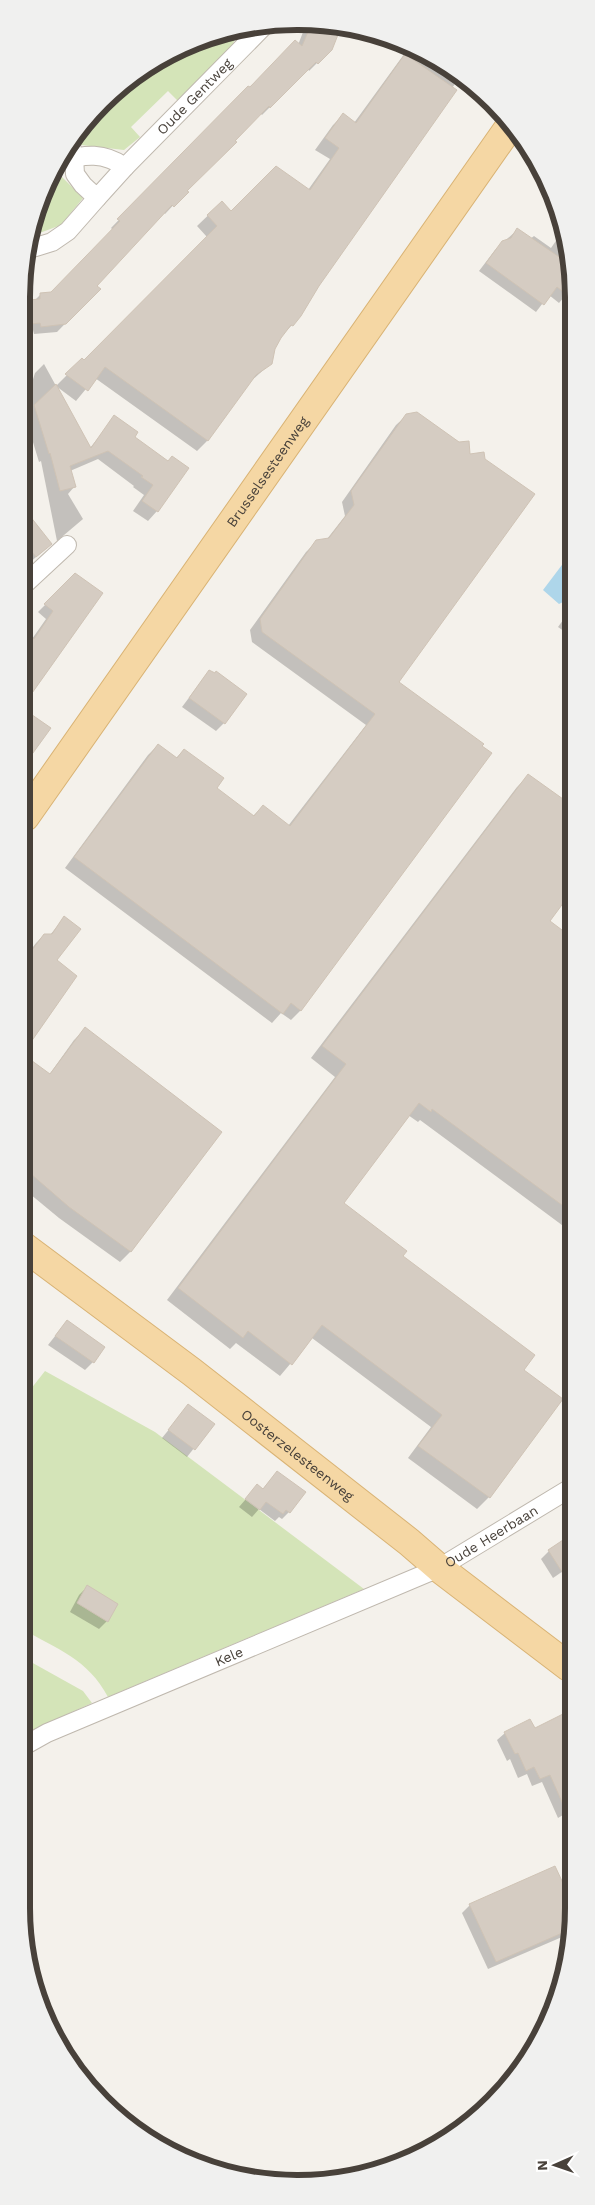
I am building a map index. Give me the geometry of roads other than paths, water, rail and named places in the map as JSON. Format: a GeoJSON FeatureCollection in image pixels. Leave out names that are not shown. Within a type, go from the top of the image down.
{"type":"FeatureCollection","features":[{"type":"Feature","properties":{"kind":"main road","name":"Brusselsesteenweg"},"geometry":{"type":"LineString","coordinates":[[30,809],[507,131]]}},
{"type":"Feature","properties":{"kind":"main road","name":"Oosterzelesteenweg"},"geometry":{"type":"LineString","coordinates":[[30,1251],[192,1372],[409,1542],[439,1568],[565,1664]]}},
{"type":"Feature","properties":{"kind":"street","name":"Oude Gentweg"},"geometry":{"type":"LineString","coordinates":[[35,247],[52,242],[68,231],[125,167],[257,33]]}},
{"type":"Feature","properties":{"kind":"street"},"geometry":{"type":"LineString","coordinates":[[72,154],[105,156],[125,167]]}},
{"type":"Feature","properties":{"kind":"street"},"geometry":{"type":"LineString","coordinates":[[69,158],[75,174],[97,198]]}},
{"type":"Feature","properties":{"kind":"street"},"geometry":{"type":"LineString","coordinates":[[30,579],[67,545]]}},
{"type":"Feature","properties":{"kind":"street","name":"Oude Heerbaan"},"geometry":{"type":"LineString","coordinates":[[439,1568],[565,1491]]}},
{"type":"Feature","properties":{"kind":"street","name":"Kele"},"geometry":{"type":"LineString","coordinates":[[30,1743],[47,1733],[439,1568]]}},
{"type":"Feature","properties":{"kind":"water"},"geometry":{"type":"Polygon","coordinates":[[[565,561],[565,600],[559,604],[543,590],[565,561]]]}}]}
